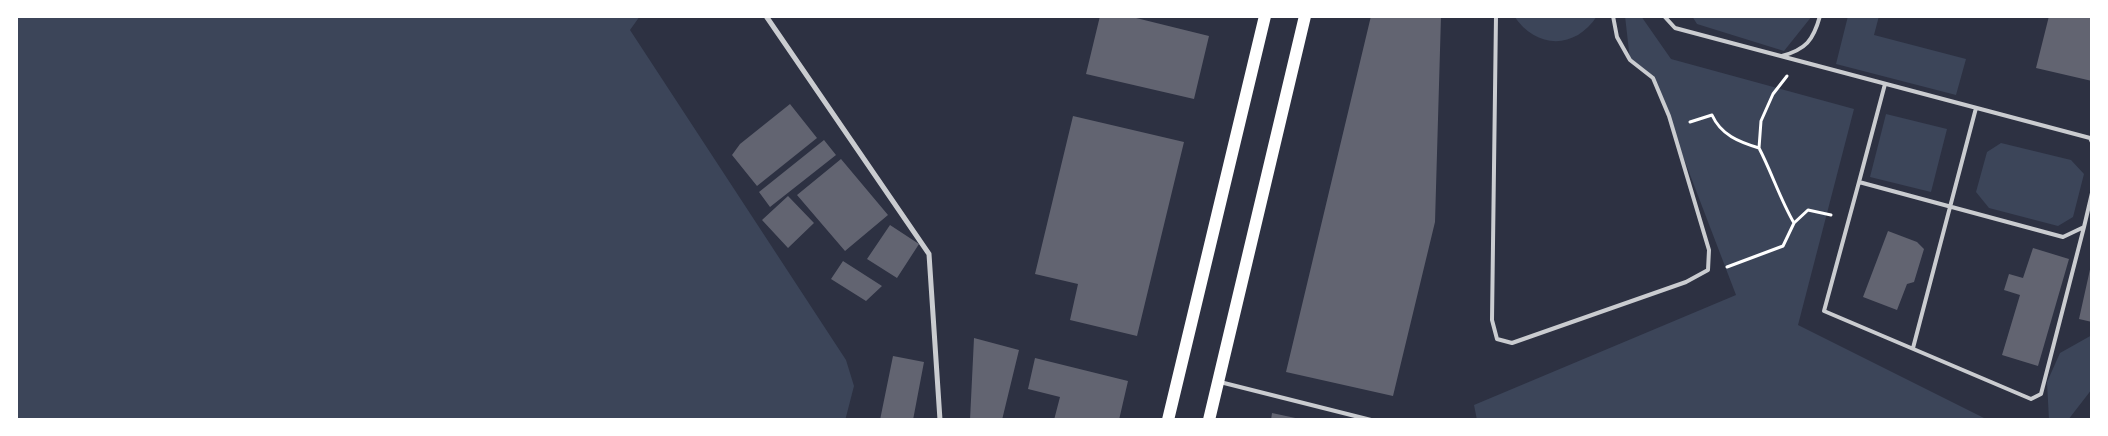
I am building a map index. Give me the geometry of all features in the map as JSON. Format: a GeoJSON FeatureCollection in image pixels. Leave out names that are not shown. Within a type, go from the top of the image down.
{"type":"FeatureCollection","features":[{"type":"Feature","properties":{"kind":"main road"},"geometry":{"type":"LineString","coordinates":[[1168,420],[1265,16]]}},
{"type":"Feature","properties":{"kind":"main road"},"geometry":{"type":"LineString","coordinates":[[1210,420],[1305,16]]}},
{"type":"Feature","properties":{"kind":"street"},"geometry":{"type":"LineString","coordinates":[[766,16],[929,254],[940,420]]}},
{"type":"Feature","properties":{"kind":"lane"},"geometry":{"type":"LineString","coordinates":[[1496,16],[1492,320],[1497,339],[1512,343],[1686,282],[1708,270],[1709,250],[1673,131],[1653,78],[1630,60],[1617,37],[1613,16]]}},
{"type":"Feature","properties":{"kind":"lane"},"geometry":{"type":"LineString","coordinates":[[1664,16],[1675,28],[2090,138],[2092,142]]}},
{"type":"Feature","properties":{"kind":"lane"},"geometry":{"type":"LineString","coordinates":[[1782,56],[1800,51],[1816,32],[1820,16]]}},
{"type":"Feature","properties":{"kind":"lane"},"geometry":{"type":"LineString","coordinates":[[1885,84],[1824,310],[2031,399],[2041,394],[2092,193]]}},
{"type":"Feature","properties":{"kind":"lane"},"geometry":{"type":"LineString","coordinates":[[1913,348],[1976,108]]}},
{"type":"Feature","properties":{"kind":"lane"},"geometry":{"type":"LineString","coordinates":[[1859,182],[2063,237],[2084,227]]}},
{"type":"Feature","properties":{"kind":"lane"},"geometry":{"type":"LineString","coordinates":[[1218,381],[1371,420]]}},
{"type":"Feature","properties":{"kind":"path"},"geometry":{"type":"LineString","coordinates":[[1794,223],[1781,201],[1770,170],[1759,148],[1761,121],[1773,94],[1798,61]]}},
{"type":"Feature","properties":{"kind":"path"},"geometry":{"type":"LineString","coordinates":[[1673,131],[1694,120],[1712,115],[1716,125],[1735,140],[1759,148]]}},
{"type":"Feature","properties":{"kind":"path"},"geometry":{"type":"LineString","coordinates":[[1708,270],[1716,272],[1784,246],[1794,223],[1808,210],[1849,218]]}},
{"type":"Feature","properties":{"kind":"shaded area"},"geometry":{"type":"Polygon","coordinates":[[[16,16],[640,16],[630,30],[846,360],[854,386],[845,420],[16,420],[16,16]]]}},
{"type":"Feature","properties":{"kind":"shaded area"},"geometry":{"type":"Polygon","coordinates":[[[1514,16],[1597,16],[1578,35],[1567,40],[1556,41],[1533,35],[1514,16]]]}},
{"type":"Feature","properties":{"kind":"shaded area"},"geometry":{"type":"Polygon","coordinates":[[[1625,16],[1641,16],[1671,59],[1854,109],[1798,325],[1988,420],[1477,420],[1474,405],[1736,295],[1653,78],[1630,60],[1625,16]]]}},
{"type":"Feature","properties":{"kind":"shaded area"},"geometry":{"type":"Polygon","coordinates":[[[1692,16],[1812,16],[1784,51],[1697,24],[1692,16]]]}},
{"type":"Feature","properties":{"kind":"shaded area"},"geometry":{"type":"Polygon","coordinates":[[[1848,16],[1879,16],[1874,35],[1966,59],[1956,95],[1836,64],[1848,16]]]}},
{"type":"Feature","properties":{"kind":"shaded area"},"geometry":{"type":"Polygon","coordinates":[[[1886,114],[1947,129],[1931,192],[1870,177],[1886,114]]]}},
{"type":"Feature","properties":{"kind":"shaded area"},"geometry":{"type":"Polygon","coordinates":[[[2001,143],[2071,160],[2084,174],[2073,217],[2058,226],[1989,208],[1976,192],[1987,152],[2001,143]]]}},
{"type":"Feature","properties":{"kind":"shaded area"},"geometry":{"type":"Polygon","coordinates":[[[2092,335],[2092,389],[2068,420],[2049,420],[2047,382],[2060,353],[2092,335]]]}},
{"type":"Feature","properties":{"kind":"building"},"geometry":{"type":"Polygon","coordinates":[[[1100,16],[1128,16],[1209,36],[1194,99],[1086,74],[1100,16]]]}},
{"type":"Feature","properties":{"kind":"building"},"geometry":{"type":"Polygon","coordinates":[[[1371,16],[1441,16],[1435,222],[1393,396],[1286,372],[1371,16]]]}},
{"type":"Feature","properties":{"kind":"building"},"geometry":{"type":"Polygon","coordinates":[[[2049,16],[2092,16],[2092,81],[2036,68],[2049,16]]]}},
{"type":"Feature","properties":{"kind":"building"},"geometry":{"type":"Polygon","coordinates":[[[790,104],[817,138],[757,186],[732,155],[740,144],[790,104]]]}},
{"type":"Feature","properties":{"kind":"building"},"geometry":{"type":"Polygon","coordinates":[[[1073,116],[1184,142],[1137,336],[1070,320],[1078,284],[1035,274],[1073,116]]]}},
{"type":"Feature","properties":{"kind":"building"},"geometry":{"type":"Polygon","coordinates":[[[824,140],[836,155],[770,207],[759,192],[824,140]]]}},
{"type":"Feature","properties":{"kind":"building"},"geometry":{"type":"Polygon","coordinates":[[[841,159],[888,215],[845,251],[797,195],[841,159]]]}},
{"type":"Feature","properties":{"kind":"building"},"geometry":{"type":"Polygon","coordinates":[[[788,196],[814,223],[788,248],[762,220],[788,196]]]}},
{"type":"Feature","properties":{"kind":"building"},"geometry":{"type":"Polygon","coordinates":[[[890,225],[919,244],[897,278],[867,259],[890,225]]]}},
{"type":"Feature","properties":{"kind":"building"},"geometry":{"type":"Polygon","coordinates":[[[1888,231],[1917,242],[1924,249],[1914,282],[1907,284],[1897,310],[1863,297],[1888,231]]]}},
{"type":"Feature","properties":{"kind":"building"},"geometry":{"type":"Polygon","coordinates":[[[2033,248],[2069,259],[2038,366],[2002,355],[2020,295],[2004,290],[2009,274],[2023,278],[2033,248]]]}},
{"type":"Feature","properties":{"kind":"building"},"geometry":{"type":"Polygon","coordinates":[[[843,261],[882,286],[866,301],[831,279],[843,261]]]}},
{"type":"Feature","properties":{"kind":"building"},"geometry":{"type":"Polygon","coordinates":[[[2092,265],[2092,322],[2079,319],[2092,265]]]}},
{"type":"Feature","properties":{"kind":"building"},"geometry":{"type":"Polygon","coordinates":[[[974,338],[1019,350],[1002,420],[970,420],[974,338]]]}},
{"type":"Feature","properties":{"kind":"building"},"geometry":{"type":"Polygon","coordinates":[[[893,356],[924,362],[913,420],[880,420],[893,356]]]}},
{"type":"Feature","properties":{"kind":"building"},"geometry":{"type":"Polygon","coordinates":[[[1035,358],[1128,381],[1119,420],[1054,420],[1060,397],[1028,389],[1035,358]]]}},
{"type":"Feature","properties":{"kind":"building"},"geometry":{"type":"Polygon","coordinates":[[[1272,413],[1300,419],[1300,420],[1271,420],[1272,413]]]}}]}
